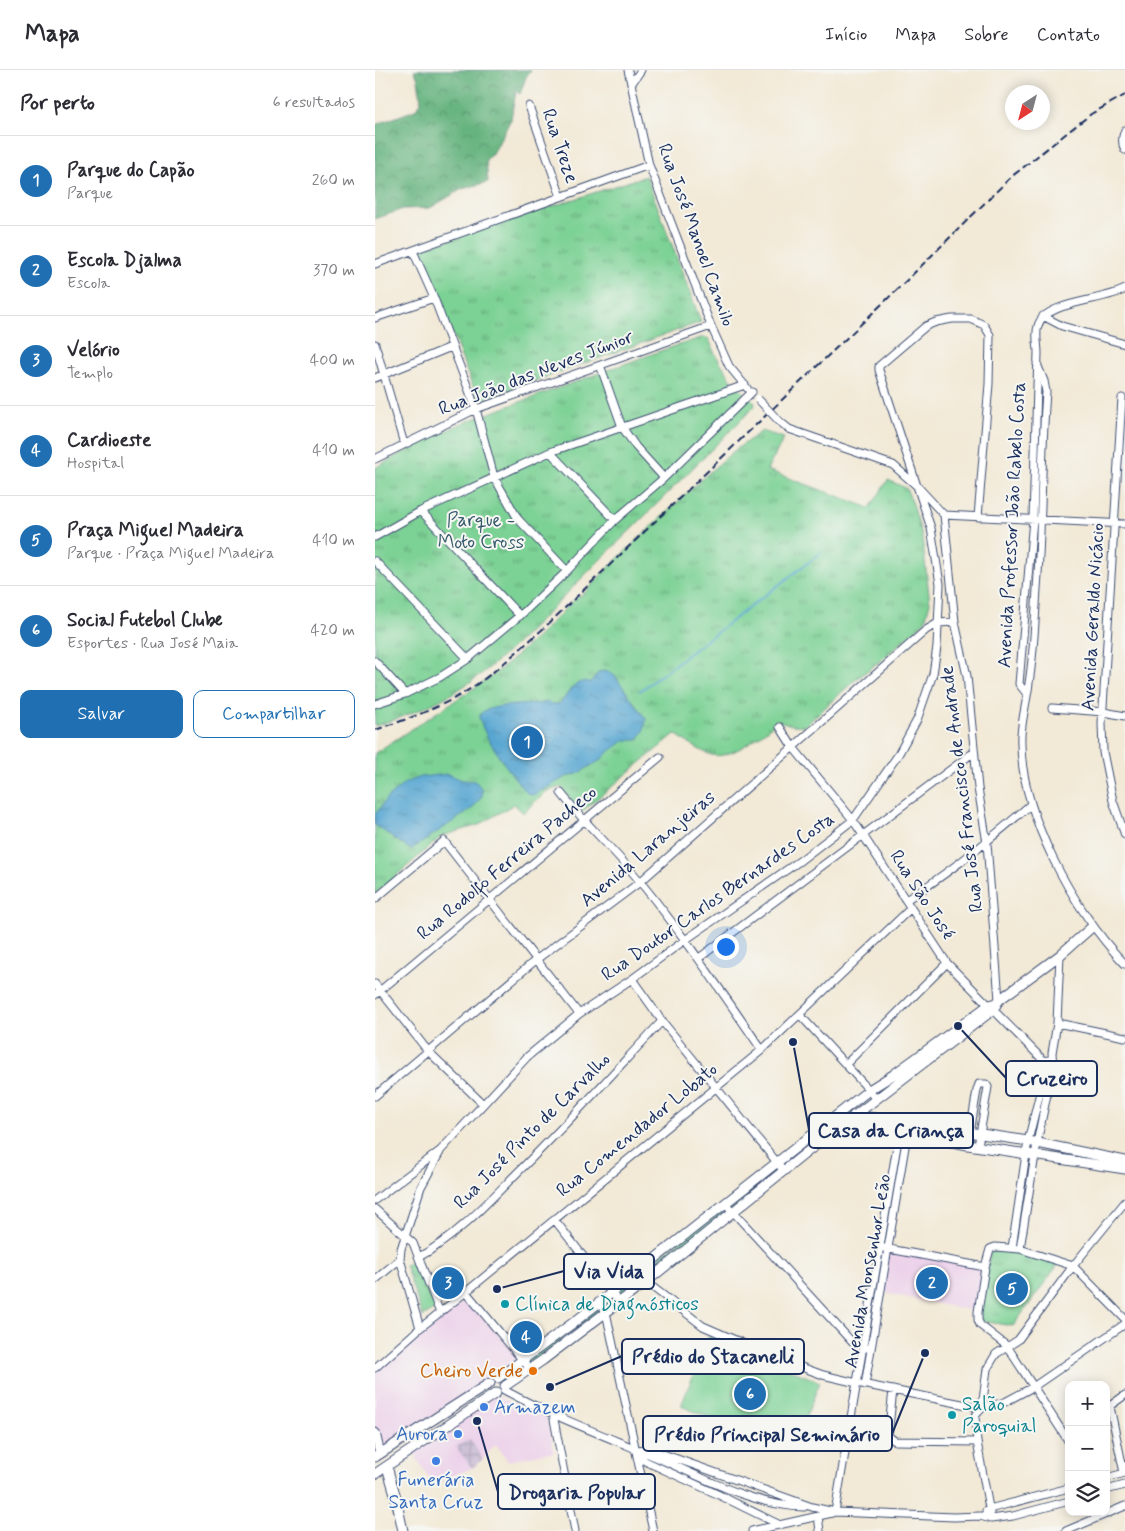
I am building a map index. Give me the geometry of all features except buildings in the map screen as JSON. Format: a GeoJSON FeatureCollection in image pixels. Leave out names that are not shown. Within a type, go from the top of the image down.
{"type":"FeatureCollection","features":[{"type":"Feature","properties":{"kind":"street","name":"Rua José Manoel Camilo"},"geometry":{"type":"LineString","coordinates":[[628,70],[649,165],[711,326],[729,366],[779,421],[789,429],[893,465],[917,486]]}},
{"type":"Feature","properties":{"kind":"street"},"geometry":{"type":"LineString","coordinates":[[632,83],[641,70]]}},
{"type":"Feature","properties":{"kind":"street","name":"Rua Treze"},"geometry":{"type":"LineString","coordinates":[[529,106],[561,197]]}},
{"type":"Feature","properties":{"kind":"street"},"geometry":{"type":"LineString","coordinates":[[1125,130],[1122,138],[1125,150]]}},
{"type":"Feature","properties":{"kind":"street"},"geometry":{"type":"LineString","coordinates":[[375,264],[649,165]]}},
{"type":"Feature","properties":{"kind":"street"},"geometry":{"type":"LineString","coordinates":[[413,250],[434,298],[476,409],[494,478],[518,519],[567,571]]}},
{"type":"Feature","properties":{"kind":"street"},"geometry":{"type":"LineString","coordinates":[[1043,316],[1086,300],[1121,295],[1125,289]]}},
{"type":"Feature","properties":{"kind":"street"},"geometry":{"type":"LineString","coordinates":[[375,318],[434,298]]}},
{"type":"Feature","properties":{"kind":"street"},"geometry":{"type":"LineString","coordinates":[[1043,316],[1062,326],[1125,344]]}},
{"type":"Feature","properties":{"kind":"street","name":"Avenida Professor João Rabelo Costa"},"geometry":{"type":"LineString","coordinates":[[1043,316],[1037,331],[1039,353],[1037,364],[1033,519],[1019,684],[1027,694],[1021,736],[1023,770],[1031,804],[1051,855],[1092,927],[1125,964]]}},
{"type":"Feature","properties":{"kind":"street","name":"Rua Doutor Carlos Bernardes Costa"},"geometry":{"type":"LineString","coordinates":[[375,1200],[441,1150],[527,1057],[579,1014],[801,860],[853,820],[898,755],[917,720],[933,674],[937,648],[939,584],[931,528],[879,370],[880,364],[925,326],[952,319],[971,319],[984,325],[990,335],[989,384],[978,517]]}},
{"type":"Feature","properties":{"kind":"street","name":"Rua João das Neves Júnior"},"geometry":{"type":"LineString","coordinates":[[375,459],[476,409],[711,326]]}},
{"type":"Feature","properties":{"kind":"street"},"geometry":{"type":"LineString","coordinates":[[375,344],[404,444]]}},
{"type":"Feature","properties":{"kind":"street"},"geometry":{"type":"LineString","coordinates":[[375,378],[451,347]]}},
{"type":"Feature","properties":{"kind":"street"},"geometry":{"type":"LineString","coordinates":[[1027,694],[1039,566],[1046,392],[1037,364]]}},
{"type":"Feature","properties":{"kind":"street"},"geometry":{"type":"LineString","coordinates":[[600,365],[622,427],[636,447],[664,478]]}},
{"type":"Feature","properties":{"kind":"street"},"geometry":{"type":"LineString","coordinates":[[375,537],[421,511],[550,452],[745,385]]}},
{"type":"Feature","properties":{"kind":"street"},"geometry":{"type":"LineString","coordinates":[[375,704],[405,694],[440,676],[468,659],[520,616],[567,571],[615,520],[664,478],[752,392]]}},
{"type":"Feature","properties":{"kind":"street","name":"Avenida Geraldo Nicácio"},"geometry":{"type":"LineString","coordinates":[[1122,398],[1102,723],[1103,752],[1113,801],[1125,835]]}},
{"type":"Feature","properties":{"kind":"street"},"geometry":{"type":"LineString","coordinates":[[1035,423],[1044,424]]}},
{"type":"Feature","properties":{"kind":"street"},"geometry":{"type":"LineString","coordinates":[[550,452],[615,520]]}},
{"type":"Feature","properties":{"kind":"street"},"geometry":{"type":"LineString","coordinates":[[917,486],[944,515],[1125,524]]}},
{"type":"Feature","properties":{"kind":"street"},"geometry":{"type":"LineString","coordinates":[[421,511],[520,616]]}},
{"type":"Feature","properties":{"kind":"street"},"geometry":{"type":"LineString","coordinates":[[931,528],[944,515]]}},
{"type":"Feature","properties":{"kind":"street","name":"Rua José Francisco de Andrade"},"geometry":{"type":"LineString","coordinates":[[944,515],[955,622],[967,676],[974,752],[987,842],[995,1004]]}},
{"type":"Feature","properties":{"kind":"street"},"geometry":{"type":"LineString","coordinates":[[375,562],[468,659]]}},
{"type":"Feature","properties":{"kind":"street"},"geometry":{"type":"LineString","coordinates":[[1029,565],[1039,566]]}},
{"type":"Feature","properties":{"kind":"street"},"geometry":{"type":"LineString","coordinates":[[938,623],[955,622]]}},
{"type":"Feature","properties":{"kind":"street","name":"Avenida Laranjeiras"},"geometry":{"type":"LineString","coordinates":[[375,1096],[537,959],[640,882],[792,746],[855,694],[926,630],[938,623]]}},
{"type":"Feature","properties":{"kind":"street"},"geometry":{"type":"LineString","coordinates":[[1023,645],[1033,646]]}},
{"type":"Feature","properties":{"kind":"street"},"geometry":{"type":"LineString","coordinates":[[375,661],[405,694]]}},
{"type":"Feature","properties":{"kind":"street"},"geometry":{"type":"LineString","coordinates":[[1052,708],[1104,712],[1125,716]]}},
{"type":"Feature","properties":{"kind":"street","name":"Rua São José"},"geometry":{"type":"LineString","coordinates":[[780,727],[792,746],[853,820],[947,963],[995,1004],[1049,1064]]}},
{"type":"Feature","properties":{"kind":"street"},"geometry":{"type":"LineString","coordinates":[[699,958],[974,752]]}},
{"type":"Feature","properties":{"kind":"street","name":"Rua Rodolfo Ferreira Pacheco"},"geometry":{"type":"LineString","coordinates":[[378,993],[660,757]]}},
{"type":"Feature","properties":{"kind":"street"},"geometry":{"type":"LineString","coordinates":[[561,793],[640,882],[699,958],[762,1050]]}},
{"type":"Feature","properties":{"kind":"street"},"geometry":{"type":"LineString","coordinates":[[906,900],[926,888],[987,842],[1031,804]]}},
{"type":"Feature","properties":{"kind":"street"},"geometry":{"type":"LineString","coordinates":[[375,899],[444,840],[579,1014]]}},
{"type":"Feature","properties":{"kind":"street","name":"Rua Comendador Lobato"},"geometry":{"type":"LineString","coordinates":[[375,1368],[420,1328],[467,1292],[762,1050],[911,908]]}},
{"type":"Feature","properties":{"kind":"street"},"geometry":{"type":"LineString","coordinates":[[377,1456],[494,1381],[557,1335],[832,1118],[869,1090],[995,1004],[1061,955],[1092,927]]}},
{"type":"Feature","properties":{"kind":"street"},"geometry":{"type":"LineString","coordinates":[[1020,1249],[1031,1154],[1057,1023],[1061,955]]}},
{"type":"Feature","properties":{"kind":"street"},"geometry":{"type":"LineString","coordinates":[[846,1064],[947,963]]}},
{"type":"Feature","properties":{"kind":"street"},"geometry":{"type":"LineString","coordinates":[[632,979],[662,1021],[784,1171]]}},
{"type":"Feature","properties":{"kind":"street"},"geometry":{"type":"LineString","coordinates":[[375,984],[378,993],[428,1051],[483,1104]]}},
{"type":"Feature","properties":{"kind":"street"},"geometry":{"type":"LineString","coordinates":[[375,1474],[501,1390],[564,1345],[646,1282],[807,1152],[898,1083],[995,1004]]}},
{"type":"Feature","properties":{"kind":"street"},"geometry":{"type":"LineString","coordinates":[[800,1015],[846,1064],[876,1100]]}},
{"type":"Feature","properties":{"kind":"street","name":"Rua José Pinto de Carvalho"},"geometry":{"type":"LineString","coordinates":[[419,1257],[436,1248],[447,1239],[504,1187],[662,1021]]}},
{"type":"Feature","properties":{"kind":"street"},"geometry":{"type":"LineString","coordinates":[[1057,1023],[1125,1036]]}},
{"type":"Feature","properties":{"kind":"street"},"geometry":{"type":"LineString","coordinates":[[893,1075],[898,1083]]}},
{"type":"Feature","properties":{"kind":"street"},"geometry":{"type":"LineString","coordinates":[[973,1146],[977,1090],[979,1084],[983,1084],[988,1087],[975,1133]]}},
{"type":"Feature","properties":{"kind":"street"},"geometry":{"type":"LineString","coordinates":[[842,1111],[855,1115],[1033,1142],[1125,1169]]}},
{"type":"Feature","properties":{"kind":"street"},"geometry":{"type":"LineString","coordinates":[[832,1118],[973,1146],[1031,1154],[1125,1161]]}},
{"type":"Feature","properties":{"kind":"street"},"geometry":{"type":"LineString","coordinates":[[904,1133],[905,1122]]}},
{"type":"Feature","properties":{"kind":"street","name":"Avenida Monsenhor Leão"},"geometry":{"type":"LineString","coordinates":[[865,1385],[871,1348],[873,1285],[894,1160],[904,1133]]}},
{"type":"Feature","properties":{"kind":"street","name":"Avenida Monsenhor Leão"},"geometry":{"type":"LineString","coordinates":[[835,1512],[863,1347],[881,1286],[899,1188],[903,1161],[904,1133]]}},
{"type":"Feature","properties":{"kind":"street"},"geometry":{"type":"LineString","coordinates":[[800,1144],[807,1152]]}},
{"type":"Feature","properties":{"kind":"street"},"geometry":{"type":"LineString","coordinates":[[420,1328],[400,1258],[421,1187],[441,1150]]}},
{"type":"Feature","properties":{"kind":"street"},"geometry":{"type":"LineString","coordinates":[[1012,1248],[1019,1200],[1031,1154]]}},
{"type":"Feature","properties":{"kind":"street"},"geometry":{"type":"LineString","coordinates":[[894,1160],[903,1161]]}},
{"type":"Feature","properties":{"kind":"street"},"geometry":{"type":"LineString","coordinates":[[748,1185],[755,1194]]}},
{"type":"Feature","properties":{"kind":"street"},"geometry":{"type":"LineString","coordinates":[[890,1187],[899,1188]]}},
{"type":"Feature","properties":{"kind":"street"},"geometry":{"type":"LineString","coordinates":[[1019,1200],[1027,1201]]}},
{"type":"Feature","properties":{"kind":"street"},"geometry":{"type":"LineString","coordinates":[[991,1519],[977,1442],[975,1416],[982,1408],[987,1369],[996,1354],[1018,1340],[1073,1266],[1125,1202]]}},
{"type":"Feature","properties":{"kind":"street"},"geometry":{"type":"LineString","coordinates":[[725,1203],[852,1342],[871,1348]]}},
{"type":"Feature","properties":{"kind":"street"},"geometry":{"type":"LineString","coordinates":[[375,1209],[413,1243],[440,1313]]}},
{"type":"Feature","properties":{"kind":"street"},"geometry":{"type":"LineString","coordinates":[[884,1218],[893,1219]]}},
{"type":"Feature","properties":{"kind":"street"},"geometry":{"type":"LineString","coordinates":[[554,1219],[619,1302]]}},
{"type":"Feature","properties":{"kind":"street"},"geometry":{"type":"LineString","coordinates":[[701,1222],[709,1231]]}},
{"type":"Feature","properties":{"kind":"street"},"geometry":{"type":"LineString","coordinates":[[681,1237],[689,1247]]}},
{"type":"Feature","properties":{"kind":"street"},"geometry":{"type":"LineString","coordinates":[[879,1247],[985,1268]]}},
{"type":"Feature","properties":{"kind":"street"},"geometry":{"type":"LineString","coordinates":[[1065,1434],[1007,1346],[981,1325],[978,1320],[985,1268],[990,1249],[995,1247],[1020,1249],[1073,1266],[1125,1319]]}},
{"type":"Feature","properties":{"kind":"street"},"geometry":{"type":"LineString","coordinates":[[660,1254],[668,1263]]}},
{"type":"Feature","properties":{"kind":"street"},"geometry":{"type":"LineString","coordinates":[[375,1280],[400,1258]]}},
{"type":"Feature","properties":{"kind":"street"},"geometry":{"type":"LineString","coordinates":[[637,1272],[646,1282],[703,1326],[823,1375],[982,1408],[1005,1402],[1033,1387],[1125,1324]]}},
{"type":"Feature","properties":{"kind":"street"},"geometry":{"type":"LineString","coordinates":[[873,1285],[881,1286]]}},
{"type":"Feature","properties":{"kind":"street"},"geometry":{"type":"LineString","coordinates":[[467,1292],[529,1369]]}},
{"type":"Feature","properties":{"kind":"street"},"geometry":{"type":"LineString","coordinates":[[599,1302],[606,1312],[653,1531]]}},
{"type":"Feature","properties":{"kind":"street"},"geometry":{"type":"LineString","coordinates":[[577,1320],[584,1329]]}},
{"type":"Feature","properties":{"kind":"street"},"geometry":{"type":"LineString","coordinates":[[557,1335],[564,1345]]}},
{"type":"Feature","properties":{"kind":"street"},"geometry":{"type":"LineString","coordinates":[[536,1350],[543,1360]]}},
{"type":"Feature","properties":{"kind":"street"},"geometry":{"type":"LineString","coordinates":[[494,1381],[490,1388],[501,1390],[635,1450],[743,1494],[786,1506],[812,1507]]}},
{"type":"Feature","properties":{"kind":"street"},"geometry":{"type":"LineString","coordinates":[[494,1381],[504,1382],[501,1390]]}},
{"type":"Feature","properties":{"kind":"street"},"geometry":{"type":"LineString","coordinates":[[893,1390],[888,1436],[895,1441],[977,1442]]}},
{"type":"Feature","properties":{"kind":"street"},"geometry":{"type":"LineString","coordinates":[[1110,1406],[1125,1395]]}},
{"type":"Feature","properties":{"kind":"street"},"geometry":{"type":"LineString","coordinates":[[468,1398],[474,1407]]}},
{"type":"Feature","properties":{"kind":"street"},"geometry":{"type":"LineString","coordinates":[[455,1406],[461,1416]]}},
{"type":"Feature","properties":{"kind":"street"},"geometry":{"type":"LineString","coordinates":[[553,1414],[575,1531]]}},
{"type":"Feature","properties":{"kind":"street"},"geometry":{"type":"LineString","coordinates":[[1110,1416],[1125,1473],[1110,1477]]}},
{"type":"Feature","properties":{"kind":"street"},"geometry":{"type":"LineString","coordinates":[[375,1433],[377,1456]]}},
{"type":"Feature","properties":{"kind":"street"},"geometry":{"type":"LineString","coordinates":[[405,1439],[412,1450]]}},
{"type":"Feature","properties":{"kind":"street"},"geometry":{"type":"LineString","coordinates":[[635,1450],[649,1449],[812,1507],[835,1512],[954,1517],[980,1516],[991,1519],[1013,1516],[1065,1501]]}},
{"type":"Feature","properties":{"kind":"street"},"geometry":{"type":"LineString","coordinates":[[635,1450],[645,1461],[781,1525]]}},
{"type":"Feature","properties":{"kind":"street"},"geometry":{"type":"LineString","coordinates":[[377,1456],[385,1455],[388,1458],[387,1467],[403,1531]]}},
{"type":"Feature","properties":{"kind":"street"},"geometry":{"type":"LineString","coordinates":[[1110,1489],[1125,1485]]}},
{"type":"Feature","properties":{"kind":"street"},"geometry":{"type":"LineString","coordinates":[[980,1516],[989,1509],[1065,1489]]}},
{"type":"Feature","properties":{"kind":"street"},"geometry":{"type":"LineString","coordinates":[[717,1494],[743,1494]]}},
{"type":"Feature","properties":{"kind":"street"},"geometry":{"type":"LineString","coordinates":[[1066,1531],[1125,1506]]}},
{"type":"Feature","properties":{"kind":"street"},"geometry":{"type":"LineString","coordinates":[[752,1531],[835,1512]]}},
{"type":"Feature","properties":{"kind":"street"},"geometry":{"type":"LineString","coordinates":[[818,1516],[819,1531]]}},
{"type":"Feature","properties":{"kind":"shaded area"},"geometry":{"type":"Polygon","coordinates":[[[888,1248],[985,1267],[978,1312],[881,1292],[888,1248]]]}},
{"type":"Feature","properties":{"kind":"shaded area"},"geometry":{"type":"Polygon","coordinates":[[[468,1300],[521,1360],[498,1378],[492,1378],[387,1446],[375,1428],[375,1371],[442,1313],[444,1315],[468,1300]]]}},
{"type":"Feature","properties":{"kind":"shaded area"},"geometry":{"type":"Polygon","coordinates":[[[494,1395],[547,1416],[554,1453],[544,1453],[508,1461],[496,1444],[472,1468],[433,1484],[417,1459],[415,1450],[494,1395]]]}},
{"type":"Feature","properties":{"kind":"shaded area"},"geometry":{"type":"Polygon","coordinates":[[[470,1439],[483,1459],[472,1468],[456,1447],[470,1439]]]}},
{"type":"Feature","properties":{"kind":"green space"},"geometry":{"type":"Polygon","coordinates":[[[414,70],[531,70],[526,77],[520,94],[516,91],[511,119],[495,150],[486,160],[488,182],[462,189],[430,208],[403,209],[375,219],[375,125],[415,110],[421,102],[418,79],[414,70]]]}},
{"type":"Feature","properties":{"kind":"green space"},"geometry":{"type":"Polygon","coordinates":[[[646,176],[701,322],[478,401],[420,249],[646,176]]]}},
{"type":"Feature","properties":{"kind":"green space","name":"Parque - Moto Cross"},"geometry":{"type":"Polygon","coordinates":[[[704,337],[709,339],[715,354],[734,383],[755,403],[754,407],[495,663],[458,690],[438,701],[407,715],[375,726],[375,468],[420,443],[465,422],[660,351],[704,337]]]}},
{"type":"Feature","properties":{"kind":"green space"},"geometry":{"type":"Polygon","coordinates":[[[762,431],[784,438],[767,470],[870,508],[888,480],[906,488],[913,504],[922,536],[930,603],[925,621],[884,658],[854,681],[805,726],[792,725],[776,720],[774,724],[745,746],[719,756],[702,751],[675,734],[580,813],[561,787],[547,791],[523,813],[514,804],[479,825],[442,836],[375,894],[375,753],[491,677],[508,663],[574,600],[584,593],[705,476],[735,450],[762,431]]]}},
{"type":"Feature","properties":{"kind":"green space"},"geometry":{"type":"Polygon","coordinates":[[[773,1170],[776,1173],[709,1231],[505,1383],[502,1379],[638,1272],[773,1170]]]}},
{"type":"Feature","properties":{"kind":"green space"},"geometry":{"type":"Polygon","coordinates":[[[993,1249],[1019,1250],[1055,1262],[1057,1266],[1013,1326],[981,1321],[980,1317],[990,1252],[993,1249]]]}},
{"type":"Feature","properties":{"kind":"green space"},"geometry":{"type":"Polygon","coordinates":[[[417,1259],[437,1308],[423,1317],[405,1265],[417,1259]]]}},
{"type":"Feature","properties":{"kind":"green space"},"geometry":{"type":"Polygon","coordinates":[[[709,1336],[820,1382],[792,1451],[681,1406],[709,1336]]]}},
{"type":"Feature","properties":{"kind":"water"},"geometry":{"type":"Polygon","coordinates":[[[606,671],[615,676],[646,719],[644,731],[637,740],[625,740],[601,760],[577,774],[566,777],[535,794],[527,793],[493,746],[479,717],[484,711],[491,708],[548,702],[559,704],[575,685],[591,682],[599,672],[606,671]]]}},
{"type":"Feature","properties":{"kind":"water"},"geometry":{"type":"Polygon","coordinates":[[[448,774],[462,780],[475,781],[482,789],[482,796],[473,808],[412,849],[375,825],[375,815],[387,798],[405,783],[421,777],[448,774]]]}},
{"type":"Feature","properties":{"kind":"waterway"},"geometry":{"type":"LineString","coordinates":[[640,691],[822,552]]}},
{"type":"Feature","properties":{"kind":"railway"},"geometry":{"type":"LineString","coordinates":[[375,730],[405,720],[453,699],[477,684],[500,666],[544,628],[906,281],[1011,177],[1091,114],[1125,95]]}},
{"type":"Feature","properties":{"kind":"place","name":"Parque do Capão"},"geometry":{"type":"Point","coordinates":[527,742]}},
{"type":"Feature","properties":{"kind":"place","name":"Cruzeiro"},"geometry":{"type":"Point","coordinates":[958,1026]}},
{"type":"Feature","properties":{"kind":"place","name":"Casa da Criança"},"geometry":{"type":"Point","coordinates":[793,1042]}},
{"type":"Feature","properties":{"kind":"place","name":"Velório"},"geometry":{"type":"Point","coordinates":[448,1283]}},
{"type":"Feature","properties":{"kind":"place","name":"Escola Djalma"},"geometry":{"type":"Point","coordinates":[932,1283]}},
{"type":"Feature","properties":{"kind":"place","name":"Via Vida"},"geometry":{"type":"Point","coordinates":[497,1289]}},
{"type":"Feature","properties":{"kind":"place","name":"Praça Miguel Madeira"},"geometry":{"type":"Point","coordinates":[1012,1289]}},
{"type":"Feature","properties":{"kind":"place","name":"Clínica de Diagnósticos"},"geometry":{"type":"Point","coordinates":[505,1304]}},
{"type":"Feature","properties":{"kind":"place","name":"Cardioeste"},"geometry":{"type":"Point","coordinates":[526,1337]}},
{"type":"Feature","properties":{"kind":"place","name":"Prédio Principal Seminário"},"geometry":{"type":"Point","coordinates":[925,1353]}},
{"type":"Feature","properties":{"kind":"place","name":"Cheiro Verde"},"geometry":{"type":"Point","coordinates":[533,1371]}},
{"type":"Feature","properties":{"kind":"place","name":"Prédio do Stacanelli"},"geometry":{"type":"Point","coordinates":[550,1387]}},
{"type":"Feature","properties":{"kind":"place","name":"Social Futebol Clube"},"geometry":{"type":"Point","coordinates":[750,1394]}},
{"type":"Feature","properties":{"kind":"place","name":"Armazem"},"geometry":{"type":"Point","coordinates":[484,1407]}},
{"type":"Feature","properties":{"kind":"place","name":"Salão Paroquial"},"geometry":{"type":"Point","coordinates":[952,1415]}},
{"type":"Feature","properties":{"kind":"place","name":"Drogaria Popular"},"geometry":{"type":"Point","coordinates":[477,1421]}},
{"type":"Feature","properties":{"kind":"place","name":"Aurora"},"geometry":{"type":"Point","coordinates":[458,1434]}},
{"type":"Feature","properties":{"kind":"place","name":"Funerária Santa Cruz"},"geometry":{"type":"Point","coordinates":[436,1461]}}]}
